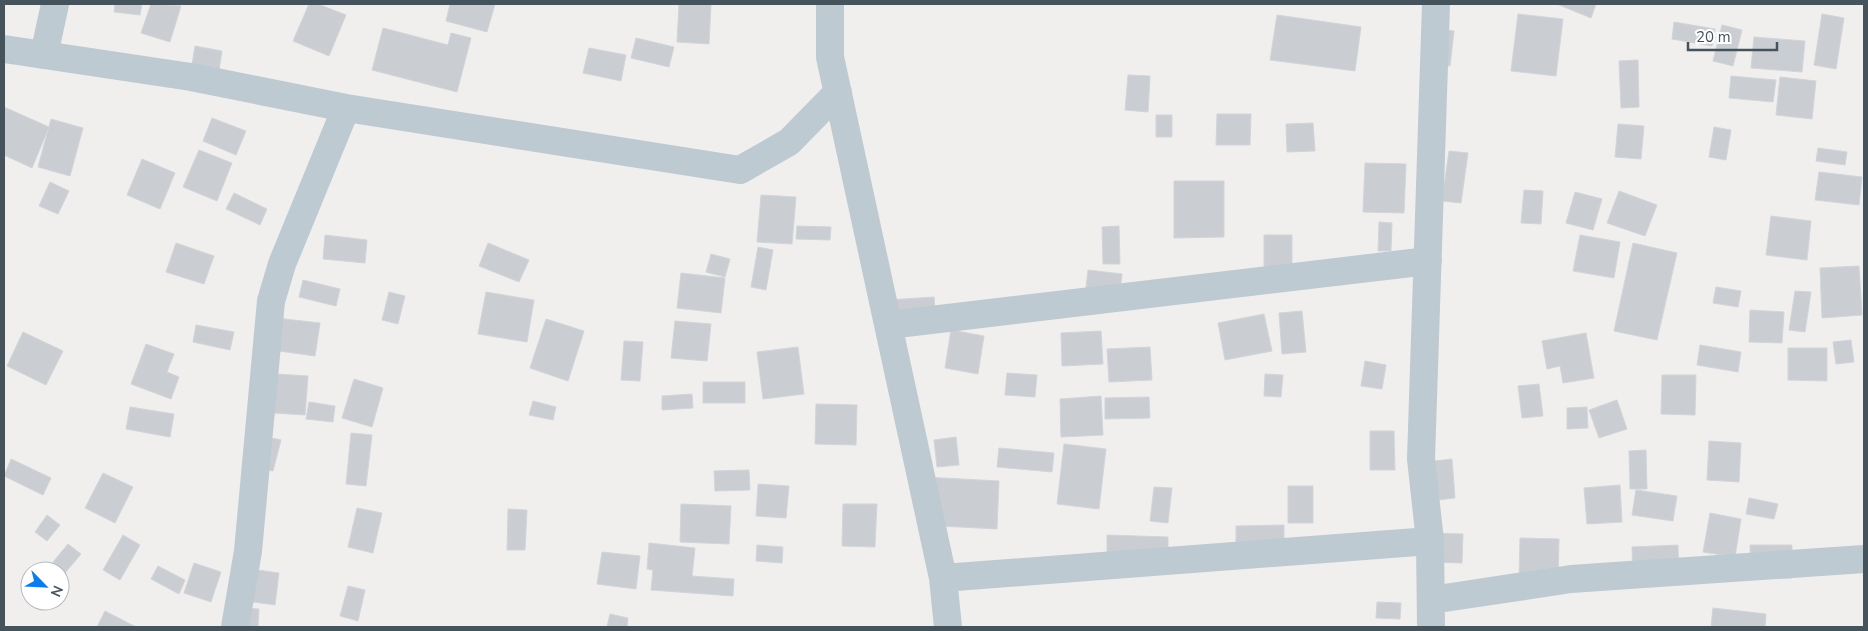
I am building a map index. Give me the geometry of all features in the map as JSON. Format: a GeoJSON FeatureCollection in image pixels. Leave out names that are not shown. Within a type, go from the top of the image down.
{"type":"FeatureCollection","features":[{"type":"Feature","properties":{"kind":"street"},"geometry":{"type":"LineString","coordinates":[[44,55],[55,4]]}},
{"type":"Feature","properties":{"kind":"street"},"geometry":{"type":"LineString","coordinates":[[830,4],[830,56],[943,578],[948,627]]}},
{"type":"Feature","properties":{"kind":"street"},"geometry":{"type":"LineString","coordinates":[[1431,627],[1430,540],[1421,459],[1436,4]]}},
{"type":"Feature","properties":{"kind":"street"},"geometry":{"type":"LineString","coordinates":[[4,49],[191,76],[346,108],[740,170],[789,142],[838,92]]}},
{"type":"Feature","properties":{"kind":"street"},"geometry":{"type":"LineString","coordinates":[[235,627],[248,551],[270,300],[282,264],[346,108]]}},
{"type":"Feature","properties":{"kind":"street"},"geometry":{"type":"LineString","coordinates":[[889,325],[1428,261]]}},
{"type":"Feature","properties":{"kind":"street"},"geometry":{"type":"LineString","coordinates":[[943,578],[1430,540]]}},
{"type":"Feature","properties":{"kind":"street"},"geometry":{"type":"LineString","coordinates":[[1431,600],[1571,579],[1864,559]]}},
{"type":"Feature","properties":{"kind":"building"},"geometry":{"type":"Polygon","coordinates":[[[115,4],[142,4],[140,15],[114,12],[115,4]]]}},
{"type":"Feature","properties":{"kind":"building"},"geometry":{"type":"Polygon","coordinates":[[[151,4],[181,6],[170,42],[141,33],[151,4]]]}},
{"type":"Feature","properties":{"kind":"building"},"geometry":{"type":"Polygon","coordinates":[[[309,4],[318,4],[346,15],[329,56],[293,41],[309,4]]]}},
{"type":"Feature","properties":{"kind":"building"},"geometry":{"type":"Polygon","coordinates":[[[450,4],[495,4],[487,32],[446,21],[450,4]]]}},
{"type":"Feature","properties":{"kind":"building"},"geometry":{"type":"Polygon","coordinates":[[[679,4],[711,4],[709,44],[677,42],[679,4]]]}},
{"type":"Feature","properties":{"kind":"building"},"geometry":{"type":"Polygon","coordinates":[[[1557,4],[1596,4],[1591,18],[1557,4]]]}},
{"type":"Feature","properties":{"kind":"building"},"geometry":{"type":"Polygon","coordinates":[[[1518,14],[1563,19],[1556,76],[1511,71],[1518,14]]]}},
{"type":"Feature","properties":{"kind":"building"},"geometry":{"type":"Polygon","coordinates":[[[1822,14],[1844,18],[1836,69],[1814,65],[1822,14]]]}},
{"type":"Feature","properties":{"kind":"building"},"geometry":{"type":"Polygon","coordinates":[[[1277,15],[1361,27],[1355,71],[1270,60],[1277,15]]]}},
{"type":"Feature","properties":{"kind":"building"},"geometry":{"type":"Polygon","coordinates":[[[1674,22],[1715,29],[1712,46],[1672,39],[1674,22]]]}},
{"type":"Feature","properties":{"kind":"building"},"geometry":{"type":"Polygon","coordinates":[[[1722,25],[1742,30],[1733,66],[1713,61],[1722,25]]]}},
{"type":"Feature","properties":{"kind":"building"},"geometry":{"type":"Polygon","coordinates":[[[383,28],[448,45],[451,33],[471,38],[457,92],[372,70],[383,28]]]}},
{"type":"Feature","properties":{"kind":"building"},"geometry":{"type":"Polygon","coordinates":[[[1436,29],[1454,31],[1450,66],[1431,63],[1436,29]]]}},
{"type":"Feature","properties":{"kind":"building"},"geometry":{"type":"Polygon","coordinates":[[[1754,37],[1805,41],[1802,72],[1751,68],[1754,37]]]}},
{"type":"Feature","properties":{"kind":"building"},"geometry":{"type":"Polygon","coordinates":[[[636,38],[674,47],[669,67],[631,58],[636,38]]]}},
{"type":"Feature","properties":{"kind":"building"},"geometry":{"type":"Polygon","coordinates":[[[195,46],[222,51],[216,89],[189,84],[195,46]]]}},
{"type":"Feature","properties":{"kind":"building"},"geometry":{"type":"Polygon","coordinates":[[[589,48],[626,55],[621,81],[583,73],[589,48]]]}},
{"type":"Feature","properties":{"kind":"building"},"geometry":{"type":"Polygon","coordinates":[[[1638,60],[1639,107],[1621,108],[1619,61],[1638,60]]]}},
{"type":"Feature","properties":{"kind":"building"},"geometry":{"type":"Polygon","coordinates":[[[1128,75],[1150,76],[1148,112],[1125,110],[1128,75]]]}},
{"type":"Feature","properties":{"kind":"building"},"geometry":{"type":"Polygon","coordinates":[[[1731,76],[1776,80],[1773,102],[1729,98],[1731,76]]]}},
{"type":"Feature","properties":{"kind":"building"},"geometry":{"type":"Polygon","coordinates":[[[1780,77],[1816,81],[1812,119],[1776,115],[1780,77]]]}},
{"type":"Feature","properties":{"kind":"building"},"geometry":{"type":"Polygon","coordinates":[[[4,107],[49,127],[32,168],[4,155],[4,107]]]}},
{"type":"Feature","properties":{"kind":"building"},"geometry":{"type":"Polygon","coordinates":[[[1217,114],[1251,114],[1250,145],[1216,145],[1217,114]]]}},
{"type":"Feature","properties":{"kind":"building"},"geometry":{"type":"Polygon","coordinates":[[[1156,115],[1172,115],[1172,137],[1156,137],[1156,115]]]}},
{"type":"Feature","properties":{"kind":"building"},"geometry":{"type":"Polygon","coordinates":[[[212,118],[246,131],[236,155],[203,141],[212,118]]]}},
{"type":"Feature","properties":{"kind":"building"},"geometry":{"type":"Polygon","coordinates":[[[51,119],[83,128],[70,176],[38,167],[51,119]]]}},
{"type":"Feature","properties":{"kind":"building"},"geometry":{"type":"Polygon","coordinates":[[[1313,123],[1315,151],[1287,152],[1286,124],[1313,123]]]}},
{"type":"Feature","properties":{"kind":"building"},"geometry":{"type":"Polygon","coordinates":[[[1618,124],[1644,126],[1641,159],[1615,157],[1618,124]]]}},
{"type":"Feature","properties":{"kind":"building"},"geometry":{"type":"Polygon","coordinates":[[[1714,127],[1731,130],[1726,160],[1709,157],[1714,127]]]}},
{"type":"Feature","properties":{"kind":"building"},"geometry":{"type":"Polygon","coordinates":[[[1818,148],[1847,152],[1845,165],[1816,161],[1818,148]]]}},
{"type":"Feature","properties":{"kind":"building"},"geometry":{"type":"Polygon","coordinates":[[[199,150],[232,163],[217,201],[183,187],[199,150]]]}},
{"type":"Feature","properties":{"kind":"building"},"geometry":{"type":"Polygon","coordinates":[[[1449,151],[1468,153],[1461,203],[1442,201],[1449,151]]]}},
{"type":"Feature","properties":{"kind":"building"},"geometry":{"type":"Polygon","coordinates":[[[142,159],[175,173],[160,209],[127,195],[142,159]]]}},
{"type":"Feature","properties":{"kind":"building"},"geometry":{"type":"Polygon","coordinates":[[[1365,163],[1406,164],[1404,213],[1363,212],[1365,163]]]}},
{"type":"Feature","properties":{"kind":"building"},"geometry":{"type":"Polygon","coordinates":[[[1819,172],[1862,177],[1859,205],[1815,200],[1819,172]]]}},
{"type":"Feature","properties":{"kind":"building"},"geometry":{"type":"Polygon","coordinates":[[[1174,181],[1224,181],[1224,237],[1174,238],[1174,181]]]}},
{"type":"Feature","properties":{"kind":"building"},"geometry":{"type":"Polygon","coordinates":[[[50,182],[69,191],[58,214],[39,206],[50,182]]]}},
{"type":"Feature","properties":{"kind":"building"},"geometry":{"type":"Polygon","coordinates":[[[1524,190],[1543,191],[1541,224],[1521,223],[1524,190]]]}},
{"type":"Feature","properties":{"kind":"building"},"geometry":{"type":"Polygon","coordinates":[[[1619,191],[1657,205],[1645,236],[1607,223],[1619,191]]]}},
{"type":"Feature","properties":{"kind":"building"},"geometry":{"type":"Polygon","coordinates":[[[1575,192],[1602,199],[1593,230],[1566,223],[1575,192]]]}},
{"type":"Feature","properties":{"kind":"building"},"geometry":{"type":"Polygon","coordinates":[[[234,193],[267,209],[260,225],[226,209],[234,193]]]}},
{"type":"Feature","properties":{"kind":"building"},"geometry":{"type":"Polygon","coordinates":[[[761,195],[796,197],[792,244],[757,242],[761,195]]]}},
{"type":"Feature","properties":{"kind":"building"},"geometry":{"type":"Polygon","coordinates":[[[1771,216],[1811,221],[1807,260],[1766,255],[1771,216]]]}},
{"type":"Feature","properties":{"kind":"building"},"geometry":{"type":"Polygon","coordinates":[[[1379,222],[1392,223],[1391,251],[1378,251],[1379,222]]]}},
{"type":"Feature","properties":{"kind":"building"},"geometry":{"type":"Polygon","coordinates":[[[797,226],[831,227],[830,240],[796,239],[797,226]]]}},
{"type":"Feature","properties":{"kind":"building"},"geometry":{"type":"Polygon","coordinates":[[[1119,226],[1120,264],[1103,264],[1102,227],[1119,226]]]}},
{"type":"Feature","properties":{"kind":"building"},"geometry":{"type":"Polygon","coordinates":[[[325,235],[367,240],[365,263],[323,259],[325,235]]]}},
{"type":"Feature","properties":{"kind":"building"},"geometry":{"type":"Polygon","coordinates":[[[1264,235],[1292,235],[1292,280],[1264,280],[1264,235]]]}},
{"type":"Feature","properties":{"kind":"building"},"geometry":{"type":"Polygon","coordinates":[[[1580,235],[1620,242],[1614,278],[1573,271],[1580,235]]]}},
{"type":"Feature","properties":{"kind":"building"},"geometry":{"type":"Polygon","coordinates":[[[176,243],[214,256],[204,284],[166,272],[176,243]]]}},
{"type":"Feature","properties":{"kind":"building"},"geometry":{"type":"Polygon","coordinates":[[[488,243],[529,260],[519,282],[479,266],[488,243]]]}},
{"type":"Feature","properties":{"kind":"building"},"geometry":{"type":"Polygon","coordinates":[[[1633,243],[1677,253],[1657,340],[1614,331],[1633,243]]]}},
{"type":"Feature","properties":{"kind":"building"},"geometry":{"type":"Polygon","coordinates":[[[758,247],[773,250],[766,290],[751,287],[758,247]]]}},
{"type":"Feature","properties":{"kind":"building"},"geometry":{"type":"Polygon","coordinates":[[[711,254],[730,259],[725,277],[706,272],[711,254]]]}},
{"type":"Feature","properties":{"kind":"building"},"geometry":{"type":"Polygon","coordinates":[[[1859,266],[1862,315],[1822,318],[1820,268],[1859,266]]]}},
{"type":"Feature","properties":{"kind":"building"},"geometry":{"type":"Polygon","coordinates":[[[1088,270],[1122,274],[1119,300],[1085,296],[1088,270]]]}},
{"type":"Feature","properties":{"kind":"building"},"geometry":{"type":"Polygon","coordinates":[[[681,273],[725,278],[721,313],[677,308],[681,273]]]}},
{"type":"Feature","properties":{"kind":"building"},"geometry":{"type":"Polygon","coordinates":[[[303,280],[340,289],[336,306],[299,297],[303,280]]]}},
{"type":"Feature","properties":{"kind":"building"},"geometry":{"type":"Polygon","coordinates":[[[1716,287],[1741,291],[1738,307],[1713,303],[1716,287]]]}},
{"type":"Feature","properties":{"kind":"building"},"geometry":{"type":"Polygon","coordinates":[[[1795,291],[1811,292],[1805,332],[1789,330],[1795,291]]]}},
{"type":"Feature","properties":{"kind":"building"},"geometry":{"type":"Polygon","coordinates":[[[389,292],[405,296],[398,324],[382,320],[389,292]]]}},
{"type":"Feature","properties":{"kind":"building"},"geometry":{"type":"Polygon","coordinates":[[[486,292],[534,300],[527,342],[478,334],[486,292]]]}},
{"type":"Feature","properties":{"kind":"building"},"geometry":{"type":"Polygon","coordinates":[[[934,297],[936,320],[890,323],[888,300],[934,297]]]}},
{"type":"Feature","properties":{"kind":"building"},"geometry":{"type":"Polygon","coordinates":[[[1750,310],[1784,312],[1782,343],[1749,342],[1750,310]]]}},
{"type":"Feature","properties":{"kind":"building"},"geometry":{"type":"Polygon","coordinates":[[[1302,311],[1306,352],[1282,354],[1279,313],[1302,311]]]}},
{"type":"Feature","properties":{"kind":"building"},"geometry":{"type":"Polygon","coordinates":[[[1264,314],[1272,351],[1225,360],[1218,323],[1264,314]]]}},
{"type":"Feature","properties":{"kind":"building"},"geometry":{"type":"Polygon","coordinates":[[[276,318],[320,323],[315,356],[272,350],[276,318]]]}},
{"type":"Feature","properties":{"kind":"building"},"geometry":{"type":"Polygon","coordinates":[[[546,319],[584,331],[568,381],[530,368],[546,319]]]}},
{"type":"Feature","properties":{"kind":"building"},"geometry":{"type":"Polygon","coordinates":[[[675,321],[711,324],[707,361],[671,358],[675,321]]]}},
{"type":"Feature","properties":{"kind":"building"},"geometry":{"type":"Polygon","coordinates":[[[196,325],[234,332],[230,350],[193,342],[196,325]]]}},
{"type":"Feature","properties":{"kind":"building"},"geometry":{"type":"Polygon","coordinates":[[[951,330],[984,336],[978,374],[945,368],[951,330]]]}},
{"type":"Feature","properties":{"kind":"building"},"geometry":{"type":"Polygon","coordinates":[[[1101,331],[1103,364],[1062,366],[1061,333],[1101,331]]]}},
{"type":"Feature","properties":{"kind":"building"},"geometry":{"type":"Polygon","coordinates":[[[23,332],[63,351],[46,385],[7,366],[23,332]]]}},
{"type":"Feature","properties":{"kind":"building"},"geometry":{"type":"Polygon","coordinates":[[[1586,333],[1594,378],[1563,383],[1560,366],[1547,369],[1542,341],[1586,333]]]}},
{"type":"Feature","properties":{"kind":"building"},"geometry":{"type":"Polygon","coordinates":[[[1851,340],[1854,362],[1836,364],[1833,342],[1851,340]]]}},
{"type":"Feature","properties":{"kind":"building"},"geometry":{"type":"Polygon","coordinates":[[[624,341],[643,342],[640,381],[621,380],[624,341]]]}},
{"type":"Feature","properties":{"kind":"building"},"geometry":{"type":"Polygon","coordinates":[[[146,344],[174,354],[167,372],[179,377],[171,399],[131,384],[146,344]]]}},
{"type":"Feature","properties":{"kind":"building"},"geometry":{"type":"Polygon","coordinates":[[[1700,345],[1741,352],[1738,372],[1697,365],[1700,345]]]}},
{"type":"Feature","properties":{"kind":"building"},"geometry":{"type":"Polygon","coordinates":[[[798,347],[804,394],[763,399],[757,352],[798,347]]]}},
{"type":"Feature","properties":{"kind":"building"},"geometry":{"type":"Polygon","coordinates":[[[1150,347],[1152,380],[1109,382],[1107,349],[1150,347]]]}},
{"type":"Feature","properties":{"kind":"building"},"geometry":{"type":"Polygon","coordinates":[[[1788,348],[1827,348],[1827,381],[1788,380],[1788,348]]]}},
{"type":"Feature","properties":{"kind":"building"},"geometry":{"type":"Polygon","coordinates":[[[1365,361],[1386,365],[1382,389],[1361,386],[1365,361]]]}},
{"type":"Feature","properties":{"kind":"building"},"geometry":{"type":"Polygon","coordinates":[[[1007,373],[1037,375],[1035,397],[1005,395],[1007,373]]]}},
{"type":"Feature","properties":{"kind":"building"},"geometry":{"type":"Polygon","coordinates":[[[277,374],[308,376],[305,415],[274,413],[277,374]]]}},
{"type":"Feature","properties":{"kind":"building"},"geometry":{"type":"Polygon","coordinates":[[[1265,374],[1283,375],[1281,397],[1264,396],[1265,374]]]}},
{"type":"Feature","properties":{"kind":"building"},"geometry":{"type":"Polygon","coordinates":[[[1662,375],[1696,375],[1695,415],[1661,414],[1662,375]]]}},
{"type":"Feature","properties":{"kind":"building"},"geometry":{"type":"Polygon","coordinates":[[[354,379],[383,388],[372,427],[342,418],[354,379]]]}},
{"type":"Feature","properties":{"kind":"building"},"geometry":{"type":"Polygon","coordinates":[[[703,382],[745,382],[745,403],[703,403],[703,382]]]}},
{"type":"Feature","properties":{"kind":"building"},"geometry":{"type":"Polygon","coordinates":[[[1539,384],[1543,416],[1522,418],[1518,386],[1539,384]]]}},
{"type":"Feature","properties":{"kind":"building"},"geometry":{"type":"Polygon","coordinates":[[[692,394],[693,408],[662,410],[662,396],[692,394]]]}},
{"type":"Feature","properties":{"kind":"building"},"geometry":{"type":"Polygon","coordinates":[[[1101,396],[1103,435],[1061,437],[1060,399],[1101,396]]]}},
{"type":"Feature","properties":{"kind":"building"},"geometry":{"type":"Polygon","coordinates":[[[1149,397],[1150,418],[1105,419],[1105,398],[1149,397]]]}},
{"type":"Feature","properties":{"kind":"building"},"geometry":{"type":"Polygon","coordinates":[[[1617,400],[1627,429],[1599,438],[1589,410],[1617,400]]]}},
{"type":"Feature","properties":{"kind":"building"},"geometry":{"type":"Polygon","coordinates":[[[533,401],[556,407],[553,420],[529,415],[533,401]]]}},
{"type":"Feature","properties":{"kind":"building"},"geometry":{"type":"Polygon","coordinates":[[[309,402],[335,406],[333,422],[306,419],[309,402]]]}},
{"type":"Feature","properties":{"kind":"building"},"geometry":{"type":"Polygon","coordinates":[[[816,404],[857,405],[856,445],[815,444],[816,404]]]}},
{"type":"Feature","properties":{"kind":"building"},"geometry":{"type":"Polygon","coordinates":[[[130,407],[174,414],[170,437],[126,429],[130,407]]]}},
{"type":"Feature","properties":{"kind":"building"},"geometry":{"type":"Polygon","coordinates":[[[1587,407],[1588,428],[1567,429],[1567,408],[1587,407]]]}},
{"type":"Feature","properties":{"kind":"building"},"geometry":{"type":"Polygon","coordinates":[[[1370,431],[1394,431],[1395,470],[1370,470],[1370,431]]]}},
{"type":"Feature","properties":{"kind":"building"},"geometry":{"type":"Polygon","coordinates":[[[351,433],[372,435],[366,486],[346,484],[351,433]]]}},
{"type":"Feature","properties":{"kind":"building"},"geometry":{"type":"Polygon","coordinates":[[[262,436],[281,440],[273,471],[255,467],[262,436]]]}},
{"type":"Feature","properties":{"kind":"building"},"geometry":{"type":"Polygon","coordinates":[[[956,437],[959,465],[937,467],[934,440],[956,437]]]}},
{"type":"Feature","properties":{"kind":"building"},"geometry":{"type":"Polygon","coordinates":[[[1709,441],[1741,443],[1739,482],[1707,480],[1709,441]]]}},
{"type":"Feature","properties":{"kind":"building"},"geometry":{"type":"Polygon","coordinates":[[[1064,444],[1106,449],[1099,509],[1057,504],[1064,444]]]}},
{"type":"Feature","properties":{"kind":"building"},"geometry":{"type":"Polygon","coordinates":[[[999,448],[1054,453],[1052,472],[997,467],[999,448]]]}},
{"type":"Feature","properties":{"kind":"building"},"geometry":{"type":"Polygon","coordinates":[[[1646,450],[1647,489],[1630,489],[1629,451],[1646,450]]]}},
{"type":"Feature","properties":{"kind":"building"},"geometry":{"type":"Polygon","coordinates":[[[11,459],[51,478],[43,495],[4,476],[11,459]]]}},
{"type":"Feature","properties":{"kind":"building"},"geometry":{"type":"Polygon","coordinates":[[[1452,459],[1455,498],[1429,501],[1426,462],[1452,459]]]}},
{"type":"Feature","properties":{"kind":"building"},"geometry":{"type":"Polygon","coordinates":[[[749,470],[750,490],[715,491],[714,471],[749,470]]]}},
{"type":"Feature","properties":{"kind":"building"},"geometry":{"type":"Polygon","coordinates":[[[103,473],[133,487],[115,523],[85,508],[103,473]]]}},
{"type":"Feature","properties":{"kind":"building"},"geometry":{"type":"Polygon","coordinates":[[[924,477],[999,481],[997,529],[922,525],[924,477]]]}},
{"type":"Feature","properties":{"kind":"building"},"geometry":{"type":"Polygon","coordinates":[[[758,484],[789,486],[786,518],[756,516],[758,484]]]}},
{"type":"Feature","properties":{"kind":"building"},"geometry":{"type":"Polygon","coordinates":[[[1620,485],[1622,522],[1587,524],[1584,488],[1620,485]]]}},
{"type":"Feature","properties":{"kind":"building"},"geometry":{"type":"Polygon","coordinates":[[[1288,486],[1313,486],[1313,523],[1288,523],[1288,486]]]}},
{"type":"Feature","properties":{"kind":"building"},"geometry":{"type":"Polygon","coordinates":[[[1154,487],[1172,488],[1168,523],[1150,521],[1154,487]]]}},
{"type":"Feature","properties":{"kind":"building"},"geometry":{"type":"Polygon","coordinates":[[[1636,490],[1677,496],[1673,521],[1632,515],[1636,490]]]}},
{"type":"Feature","properties":{"kind":"building"},"geometry":{"type":"Polygon","coordinates":[[[1749,498],[1778,504],[1774,519],[1746,514],[1749,498]]]}},
{"type":"Feature","properties":{"kind":"building"},"geometry":{"type":"Polygon","coordinates":[[[681,504],[731,506],[729,544],[680,542],[681,504]]]}},
{"type":"Feature","properties":{"kind":"building"},"geometry":{"type":"Polygon","coordinates":[[[843,504],[877,504],[875,547],[842,546],[843,504]]]}},
{"type":"Feature","properties":{"kind":"building"},"geometry":{"type":"Polygon","coordinates":[[[357,508],[382,513],[373,553],[348,547],[357,508]]]}},
{"type":"Feature","properties":{"kind":"building"},"geometry":{"type":"Polygon","coordinates":[[[508,509],[527,510],[525,550],[507,550],[508,509]]]}},
{"type":"Feature","properties":{"kind":"building"},"geometry":{"type":"Polygon","coordinates":[[[1710,513],[1741,519],[1735,557],[1703,552],[1710,513]]]}},
{"type":"Feature","properties":{"kind":"building"},"geometry":{"type":"Polygon","coordinates":[[[47,515],[60,525],[47,541],[35,532],[47,515]]]}},
{"type":"Feature","properties":{"kind":"building"},"geometry":{"type":"Polygon","coordinates":[[[1284,525],[1284,556],[1236,558],[1236,526],[1284,525]]]}},
{"type":"Feature","properties":{"kind":"building"},"geometry":{"type":"Polygon","coordinates":[[[1428,533],[1463,534],[1462,563],[1427,562],[1428,533]]]}},
{"type":"Feature","properties":{"kind":"building"},"geometry":{"type":"Polygon","coordinates":[[[123,535],[140,545],[120,580],[103,570],[123,535]]]}},
{"type":"Feature","properties":{"kind":"building"},"geometry":{"type":"Polygon","coordinates":[[[1107,535],[1168,537],[1168,558],[1107,557],[1107,535]]]}},
{"type":"Feature","properties":{"kind":"building"},"geometry":{"type":"Polygon","coordinates":[[[1520,538],[1559,539],[1558,581],[1519,580],[1520,538]]]}},
{"type":"Feature","properties":{"kind":"building"},"geometry":{"type":"Polygon","coordinates":[[[649,543],[695,548],[692,576],[734,579],[733,596],[651,590],[653,570],[647,569],[649,543]]]}},
{"type":"Feature","properties":{"kind":"building"},"geometry":{"type":"Polygon","coordinates":[[[68,544],[81,554],[70,567],[70,561],[54,561],[68,544]]]}},
{"type":"Feature","properties":{"kind":"building"},"geometry":{"type":"Polygon","coordinates":[[[757,545],[783,547],[782,563],[756,561],[757,545]]]}},
{"type":"Feature","properties":{"kind":"building"},"geometry":{"type":"Polygon","coordinates":[[[1678,545],[1679,581],[1633,582],[1632,547],[1678,545]]]}},
{"type":"Feature","properties":{"kind":"building"},"geometry":{"type":"Polygon","coordinates":[[[1750,545],[1792,545],[1792,578],[1751,578],[1750,545]]]}},
{"type":"Feature","properties":{"kind":"building"},"geometry":{"type":"Polygon","coordinates":[[[602,552],[640,556],[636,589],[597,584],[602,552]]]}},
{"type":"Feature","properties":{"kind":"building"},"geometry":{"type":"Polygon","coordinates":[[[194,563],[221,572],[211,602],[184,593],[194,563]]]}},
{"type":"Feature","properties":{"kind":"building"},"geometry":{"type":"Polygon","coordinates":[[[158,566],[185,580],[179,594],[151,579],[158,566]]]}},
{"type":"Feature","properties":{"kind":"building"},"geometry":{"type":"Polygon","coordinates":[[[244,568],[279,573],[275,605],[239,600],[244,568]]]}},
{"type":"Feature","properties":{"kind":"building"},"geometry":{"type":"Polygon","coordinates":[[[348,586],[365,590],[358,621],[340,616],[348,586]]]}},
{"type":"Feature","properties":{"kind":"building"},"geometry":{"type":"Polygon","coordinates":[[[1377,602],[1401,603],[1400,619],[1376,618],[1377,602]]]}},
{"type":"Feature","properties":{"kind":"building"},"geometry":{"type":"Polygon","coordinates":[[[245,608],[259,609],[258,627],[243,627],[245,608]]]}},
{"type":"Feature","properties":{"kind":"building"},"geometry":{"type":"Polygon","coordinates":[[[1713,608],[1766,614],[1765,627],[1711,627],[1713,608]]]}},
{"type":"Feature","properties":{"kind":"building"},"geometry":{"type":"Polygon","coordinates":[[[105,611],[136,627],[97,627],[105,611]]]}},
{"type":"Feature","properties":{"kind":"building"},"geometry":{"type":"Polygon","coordinates":[[[610,614],[628,618],[627,627],[607,627],[610,614]]]}}]}
